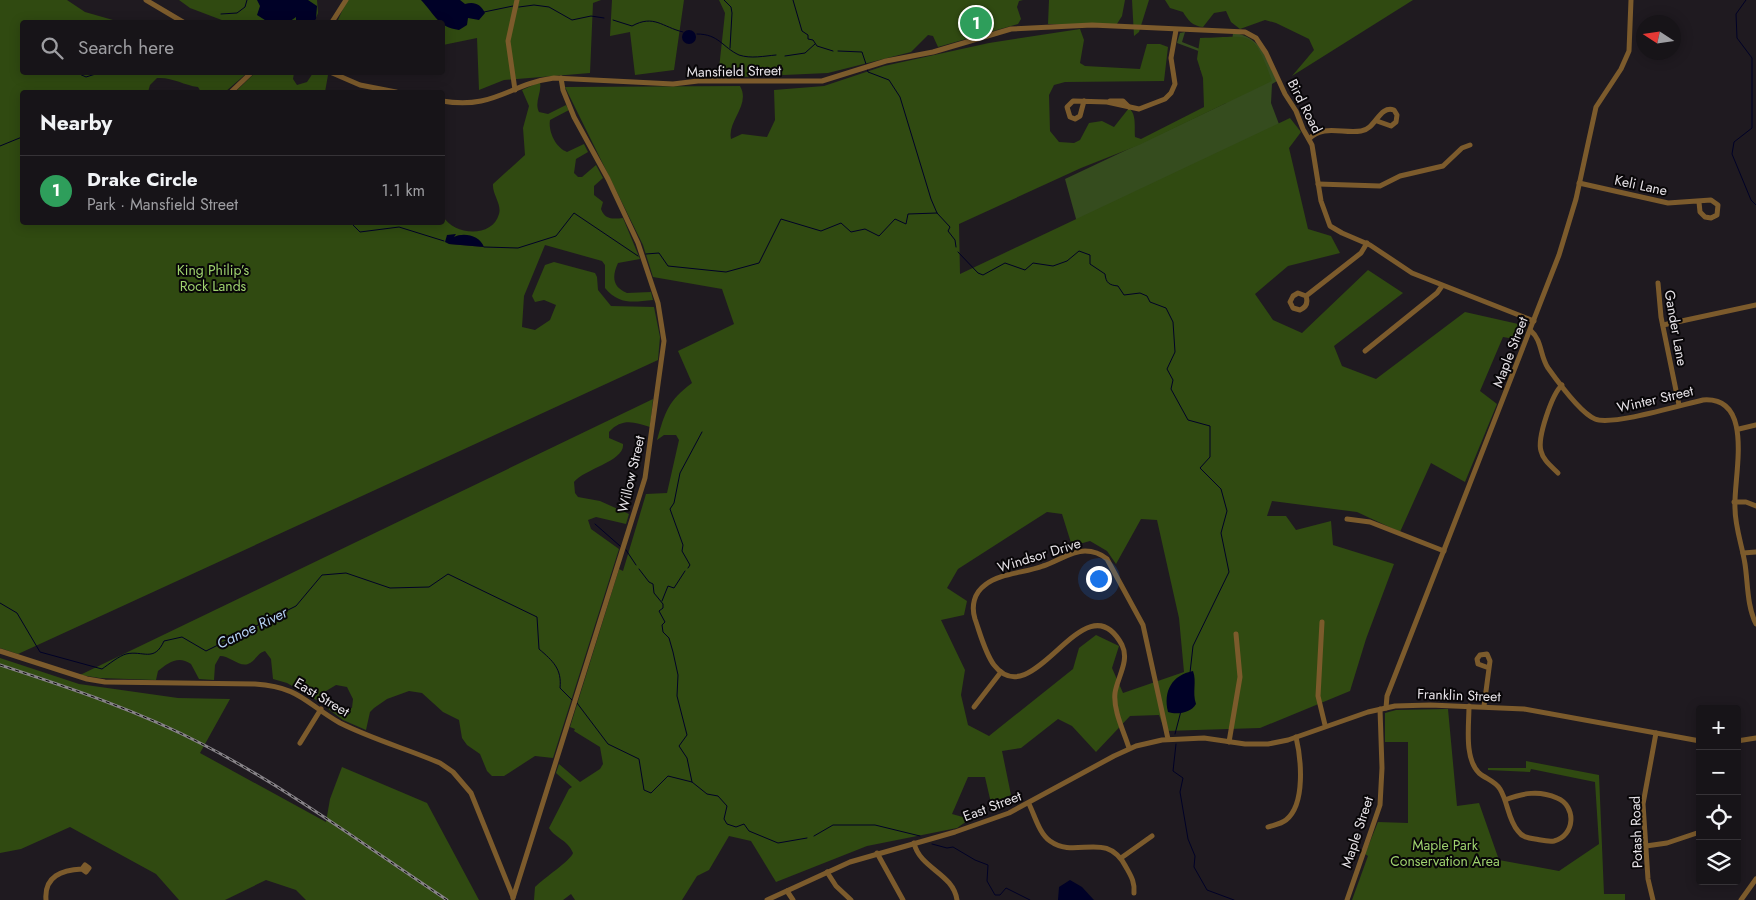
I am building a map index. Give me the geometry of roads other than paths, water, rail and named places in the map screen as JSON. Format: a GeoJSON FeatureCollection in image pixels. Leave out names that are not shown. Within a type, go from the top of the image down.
{"type":"FeatureCollection","features":[{"type":"Feature","properties":{"kind":"street"},"geometry":{"type":"LineString","coordinates":[[146,0],[180,20]]}},
{"type":"Feature","properties":{"kind":"street"},"geometry":{"type":"LineString","coordinates":[[333,20],[346,0]]}},
{"type":"Feature","properties":{"kind":"street"},"geometry":{"type":"LineString","coordinates":[[515,90],[508,41],[517,0]]}},
{"type":"Feature","properties":{"kind":"street","name":"Maple Street"},"geometry":{"type":"LineString","coordinates":[[1347,900],[1380,804],[1383,709],[1387,696],[1561,250],[1579,183],[1596,107],[1621,69],[1629,51],[1631,0]]}},
{"type":"Feature","properties":{"kind":"street","name":"Bird Road"},"geometry":{"type":"LineString","coordinates":[[1024,28],[1092,25],[1176,30],[1240,31],[1256,38],[1266,52],[1309,139],[1314,152],[1318,184],[1326,218],[1330,226],[1342,234],[1367,243],[1406,270],[1442,286],[1534,321]]}},
{"type":"Feature","properties":{"kind":"street","name":"Mansfield Street"},"geometry":{"type":"LineString","coordinates":[[445,101],[472,104],[496,98],[540,80],[561,78],[673,84],[698,81],[822,81],[867,67],[954,46],[990,34],[1024,28]]}},
{"type":"Feature","properties":{"kind":"street"},"geometry":{"type":"LineString","coordinates":[[1084,101],[1122,101],[1129,107],[1144,109],[1165,99],[1171,92],[1175,78],[1171,56],[1176,30]]}},
{"type":"Feature","properties":{"kind":"street"},"geometry":{"type":"LineString","coordinates":[[233,90],[249,75]]}},
{"type":"Feature","properties":{"kind":"street"},"geometry":{"type":"LineString","coordinates":[[335,75],[346,81],[379,90]]}},
{"type":"Feature","properties":{"kind":"street","name":"Willow Street"},"geometry":{"type":"LineString","coordinates":[[513,899],[645,478],[664,341],[658,303],[638,244],[608,178],[574,116],[563,90],[561,78]]}},
{"type":"Feature","properties":{"kind":"street"},"geometry":{"type":"LineString","coordinates":[[1309,139],[1320,131],[1362,131],[1377,121]]}},
{"type":"Feature","properties":{"kind":"street"},"geometry":{"type":"LineString","coordinates":[[1318,184],[1380,186],[1400,176],[1442,166],[1462,148],[1470,145]]}},
{"type":"Feature","properties":{"kind":"street","name":"Keli Lane"},"geometry":{"type":"LineString","coordinates":[[1579,183],[1668,203],[1698,202]]}},
{"type":"Feature","properties":{"kind":"street"},"geometry":{"type":"LineString","coordinates":[[1306,296],[1361,253],[1367,243]]}},
{"type":"Feature","properties":{"kind":"street","name":"Gander Lane"},"geometry":{"type":"LineString","coordinates":[[1658,284],[1663,326],[1679,405]]}},
{"type":"Feature","properties":{"kind":"street"},"geometry":{"type":"LineString","coordinates":[[1365,351],[1437,293],[1442,286]]}},
{"type":"Feature","properties":{"kind":"street"},"geometry":{"type":"LineString","coordinates":[[1663,326],[1756,305]]}},
{"type":"Feature","properties":{"kind":"street","name":"Winter Street"},"geometry":{"type":"LineString","coordinates":[[1531,331],[1537,336],[1547,366],[1562,385],[1586,414],[1603,421],[1703,400],[1719,401],[1728,409],[1739,429],[1740,453],[1734,502],[1736,525],[1743,553],[1750,604],[1756,624]]}},
{"type":"Feature","properties":{"kind":"street"},"geometry":{"type":"LineString","coordinates":[[1558,472],[1543,456],[1540,442],[1554,395],[1562,385]]}},
{"type":"Feature","properties":{"kind":"street"},"geometry":{"type":"LineString","coordinates":[[1739,429],[1756,425]]}},
{"type":"Feature","properties":{"kind":"street"},"geometry":{"type":"LineString","coordinates":[[1734,502],[1756,506]]}},
{"type":"Feature","properties":{"kind":"street"},"geometry":{"type":"LineString","coordinates":[[1347,520],[1370,522],[1444,551]]}},
{"type":"Feature","properties":{"kind":"street","name":"Windsor Drive"},"geometry":{"type":"LineString","coordinates":[[1001,672],[991,660],[974,615],[974,599],[981,588],[992,580],[1045,566],[1078,552],[1096,553],[1110,563],[1142,620],[1168,739]]}},
{"type":"Feature","properties":{"kind":"street"},"geometry":{"type":"LineString","coordinates":[[1743,553],[1756,552]]}},
{"type":"Feature","properties":{"kind":"street"},"geometry":{"type":"LineString","coordinates":[[1322,622],[1318,696],[1325,725]]}},
{"type":"Feature","properties":{"kind":"street"},"geometry":{"type":"LineString","coordinates":[[974,707],[978,699],[1001,672],[1018,676],[1033,672],[1083,629],[1095,626],[1109,631],[1116,637],[1124,652],[1115,700],[1129,748]]}},
{"type":"Feature","properties":{"kind":"street"},"geometry":{"type":"LineString","coordinates":[[1228,742],[1240,677],[1236,634]]}},
{"type":"Feature","properties":{"kind":"street","name":"East Street"},"geometry":{"type":"LineString","coordinates":[[0,652],[87,679],[105,682],[277,686],[294,692],[360,732],[431,759],[454,772],[471,794],[513,899]]}},
{"type":"Feature","properties":{"kind":"street"},"geometry":{"type":"LineString","coordinates":[[1484,706],[1489,668]]}},
{"type":"Feature","properties":{"kind":"street","name":"Franklin Street"},"geometry":{"type":"LineString","coordinates":[[1222,741],[1261,745],[1296,737],[1325,725],[1383,709],[1421,705],[1524,709],[1696,740]]}},
{"type":"Feature","properties":{"kind":"street"},"geometry":{"type":"LineString","coordinates":[[1469,706],[1470,751],[1474,766],[1480,774],[1498,785],[1515,828],[1525,837],[1554,841],[1564,836],[1570,826],[1570,810],[1563,801],[1556,797],[1528,793],[1505,800]]}},
{"type":"Feature","properties":{"kind":"street"},"geometry":{"type":"LineString","coordinates":[[300,743],[321,710]]}},
{"type":"Feature","properties":{"kind":"street","name":"Potash Road"},"geometry":{"type":"LineString","coordinates":[[1653,900],[1649,884],[1644,800],[1656,733]]}},
{"type":"Feature","properties":{"kind":"street"},"geometry":{"type":"LineString","coordinates":[[1268,827],[1285,821],[1296,808],[1301,761],[1296,737]]}},
{"type":"Feature","properties":{"kind":"street","name":"East Street"},"geometry":{"type":"LineString","coordinates":[[767,900],[850,862],[991,820],[1029,804],[1129,748],[1168,739],[1190,738],[1222,741]]}},
{"type":"Feature","properties":{"kind":"street"},"geometry":{"type":"LineString","coordinates":[[1741,740],[1756,738]]}},
{"type":"Feature","properties":{"kind":"street"},"geometry":{"type":"LineString","coordinates":[[1029,804],[1043,834],[1052,843],[1064,847],[1107,848],[1121,858],[1134,881],[1134,892]]}},
{"type":"Feature","properties":{"kind":"street"},"geometry":{"type":"LineString","coordinates":[[1646,846],[1667,843],[1696,833]]}},
{"type":"Feature","properties":{"kind":"street"},"geometry":{"type":"LineString","coordinates":[[1121,858],[1152,836]]}},
{"type":"Feature","properties":{"kind":"street"},"geometry":{"type":"LineString","coordinates":[[914,843],[921,858],[954,887],[957,900]]}},
{"type":"Feature","properties":{"kind":"street"},"geometry":{"type":"LineString","coordinates":[[877,853],[903,900]]}},
{"type":"Feature","properties":{"kind":"street"},"geometry":{"type":"LineString","coordinates":[[46,900],[47,887],[55,875],[64,870],[82,869]]}},
{"type":"Feature","properties":{"kind":"street"},"geometry":{"type":"LineString","coordinates":[[827,872],[836,886],[851,900]]}},
{"type":"Feature","properties":{"kind":"street"},"geometry":{"type":"LineString","coordinates":[[1741,900],[1756,879]]}},
{"type":"Feature","properties":{"kind":"street"},"geometry":{"type":"LineString","coordinates":[[507,883],[519,880]]}},
{"type":"Feature","properties":{"kind":"street"},"geometry":{"type":"LineString","coordinates":[[787,891],[793,900]]}},
{"type":"Feature","properties":{"kind":"water"},"geometry":{"type":"Polygon","coordinates":[[[257,0],[308,0],[317,6],[316,19],[296,20],[296,17],[292,20],[265,20],[257,15],[260,6],[257,0]]]}},
{"type":"Feature","properties":{"kind":"water"},"geometry":{"type":"Polygon","coordinates":[[[421,0],[460,0],[465,4],[477,4],[485,13],[479,20],[468,18],[467,25],[459,30],[446,26],[445,20],[438,20],[421,0]]]}},
{"type":"Feature","properties":{"kind":"water"},"geometry":{"type":"Polygon","coordinates":[[[686,30],[692,30],[696,37],[692,44],[686,44],[682,40],[682,34],[686,30]]]}},
{"type":"Feature","properties":{"kind":"water"},"geometry":{"type":"Polygon","coordinates":[[[456,234],[454,237],[466,235],[475,237],[484,247],[445,242],[447,235],[456,234]]]}},
{"type":"Feature","properties":{"kind":"water"},"geometry":{"type":"Polygon","coordinates":[[[1193,671],[1196,704],[1184,712],[1168,712],[1167,697],[1171,685],[1180,676],[1193,671]]]}},
{"type":"Feature","properties":{"kind":"water"},"geometry":{"type":"Polygon","coordinates":[[[1070,880],[1082,887],[1094,900],[1058,900],[1059,887],[1070,880]]]}},
{"type":"Feature","properties":{"kind":"waterway"},"geometry":{"type":"LineString","coordinates":[[221,14],[237,13],[245,7],[247,0]]}},
{"type":"Feature","properties":{"kind":"waterway"},"geometry":{"type":"LineString","coordinates":[[724,0],[731,7],[732,13],[730,48]]}},
{"type":"Feature","properties":{"kind":"waterway"},"geometry":{"type":"LineString","coordinates":[[793,0],[802,31],[808,35],[808,39],[813,40],[817,46],[833,51]]}},
{"type":"Feature","properties":{"kind":"waterway"},"geometry":{"type":"LineString","coordinates":[[1746,0],[1736,14],[1737,38],[1752,58],[1752,128],[1734,142],[1732,154],[1751,200],[1756,205]]}},
{"type":"Feature","properties":{"kind":"waterway"},"geometry":{"type":"LineString","coordinates":[[519,7],[534,5],[549,7],[572,20],[591,16],[604,18]]}},
{"type":"Feature","properties":{"kind":"waterway"},"geometry":{"type":"LineString","coordinates":[[484,12],[513,6]]}},
{"type":"Feature","properties":{"kind":"waterway"},"geometry":{"type":"LineString","coordinates":[[613,20],[632,26],[652,21],[683,32]]}},
{"type":"Feature","properties":{"kind":"waterway"},"geometry":{"type":"LineString","coordinates":[[697,34],[710,36],[739,55],[753,57],[776,55]]}},
{"type":"Feature","properties":{"kind":"waterway"},"geometry":{"type":"LineString","coordinates":[[785,56],[805,53],[815,44]]}},
{"type":"Feature","properties":{"kind":"waterway"},"geometry":{"type":"LineString","coordinates":[[838,51],[862,52],[866,64]]}},
{"type":"Feature","properties":{"kind":"waterway"},"geometry":{"type":"LineString","coordinates":[[867,68],[868,72],[889,80],[900,97],[931,199],[937,213],[950,227],[948,231],[955,240],[956,247]]}},
{"type":"Feature","properties":{"kind":"waterway"},"geometry":{"type":"LineString","coordinates":[[82,75],[86,77],[92,75]]}},
{"type":"Feature","properties":{"kind":"waterway"},"geometry":{"type":"LineString","coordinates":[[0,146],[20,138]]}},
{"type":"Feature","properties":{"kind":"waterway"},"geometry":{"type":"LineString","coordinates":[[484,247],[518,248],[556,236],[574,213],[638,256]]}},
{"type":"Feature","properties":{"kind":"waterway"},"geometry":{"type":"LineString","coordinates":[[646,254],[659,253],[668,266],[726,272],[759,263],[781,219],[821,231],[841,223],[851,232],[865,229],[879,236],[895,219],[906,224],[908,214],[937,213]]}},
{"type":"Feature","properties":{"kind":"waterway"},"geometry":{"type":"LineString","coordinates":[[353,225],[360,232],[399,227],[444,241]]}},
{"type":"Feature","properties":{"kind":"waterway"},"geometry":{"type":"LineString","coordinates":[[958,252],[978,273],[983,275],[1005,263],[1025,270],[1033,263],[1053,266],[1067,261],[1079,251],[1090,255],[1090,264],[1105,274],[1108,283],[1118,286],[1124,295],[1140,293],[1147,296],[1150,302],[1166,308],[1173,322],[1175,352],[1167,369],[1173,380],[1171,389],[1188,420],[1210,426],[1210,457],[1200,468],[1221,489],[1227,511],[1221,533],[1229,572],[1193,646],[1190,673]]}},
{"type":"Feature","properties":{"kind":"waterway"},"geometry":{"type":"LineString","coordinates":[[688,568],[690,565],[682,551],[683,545],[670,509],[674,503],[680,473],[702,432]]}},
{"type":"Feature","properties":{"kind":"waterway"},"geometry":{"type":"LineString","coordinates":[[595,524],[620,546]]}},
{"type":"Feature","properties":{"kind":"waterway"},"geometry":{"type":"LineString","coordinates":[[626,550],[636,565]]}},
{"type":"Feature","properties":{"kind":"waterway"},"geometry":{"type":"LineString","coordinates":[[639,569],[649,582],[653,584],[654,593],[663,604],[663,608],[659,611],[665,622],[662,625],[663,632],[669,638],[673,652],[678,675],[677,696],[687,735],[679,746],[687,758],[692,782]]}},
{"type":"Feature","properties":{"kind":"waterway"},"geometry":{"type":"LineString","coordinates":[[662,601],[668,586],[674,588],[685,571]]}},
{"type":"Feature","properties":{"kind":"waterway","name":"Canoe River"},"geometry":{"type":"LineString","coordinates":[[0,603],[17,613],[40,652],[102,669],[123,655],[132,653],[152,654],[160,648],[164,641],[182,637],[206,651],[296,606],[322,575],[346,573],[390,588],[429,587],[448,574],[537,617],[539,649],[556,666],[560,676],[560,688],[572,700]]}},
{"type":"Feature","properties":{"kind":"waterway","name":"Canoe River"},"geometry":{"type":"LineString","coordinates":[[577,703],[608,744],[639,759],[644,790],[651,793],[668,776],[692,782],[707,794],[718,796],[727,806],[724,819],[727,824],[736,827],[744,824],[749,831],[778,843],[807,838]]}},
{"type":"Feature","properties":{"kind":"waterway"},"geometry":{"type":"LineString","coordinates":[[1175,734],[1181,711]]}},
{"type":"Feature","properties":{"kind":"waterway"},"geometry":{"type":"LineString","coordinates":[[1176,744],[1173,771],[1183,778],[1180,792],[1188,839],[1195,856],[1194,867],[1207,890],[1234,900]]}},
{"type":"Feature","properties":{"kind":"waterway","name":"Canoe River"},"geometry":{"type":"LineString","coordinates":[[814,836],[833,825],[875,825],[920,836]]}},
{"type":"Feature","properties":{"kind":"waterway","name":"Canoe River"},"geometry":{"type":"LineString","coordinates":[[932,844],[947,848],[953,847],[988,865],[987,881],[995,895],[1000,895],[1006,888],[1030,900]]}},
{"type":"Feature","properties":{"kind":"railway"},"geometry":{"type":"LineString","coordinates":[[0,665],[78,691],[155,721],[204,745],[297,799],[447,900]]}},
{"type":"Feature","properties":{"kind":"place","name":"Drake Circle"},"geometry":{"type":"Point","coordinates":[976,23]}},
{"type":"Feature","properties":{"kind":"park label","name":"King Philip’s Rock Lands"},"geometry":{"type":"Point","coordinates":[213,278]}},
{"type":"Feature","properties":{"kind":"park label","name":"Maple Park Conservation Area"},"geometry":{"type":"Point","coordinates":[1445,854]}}]}
